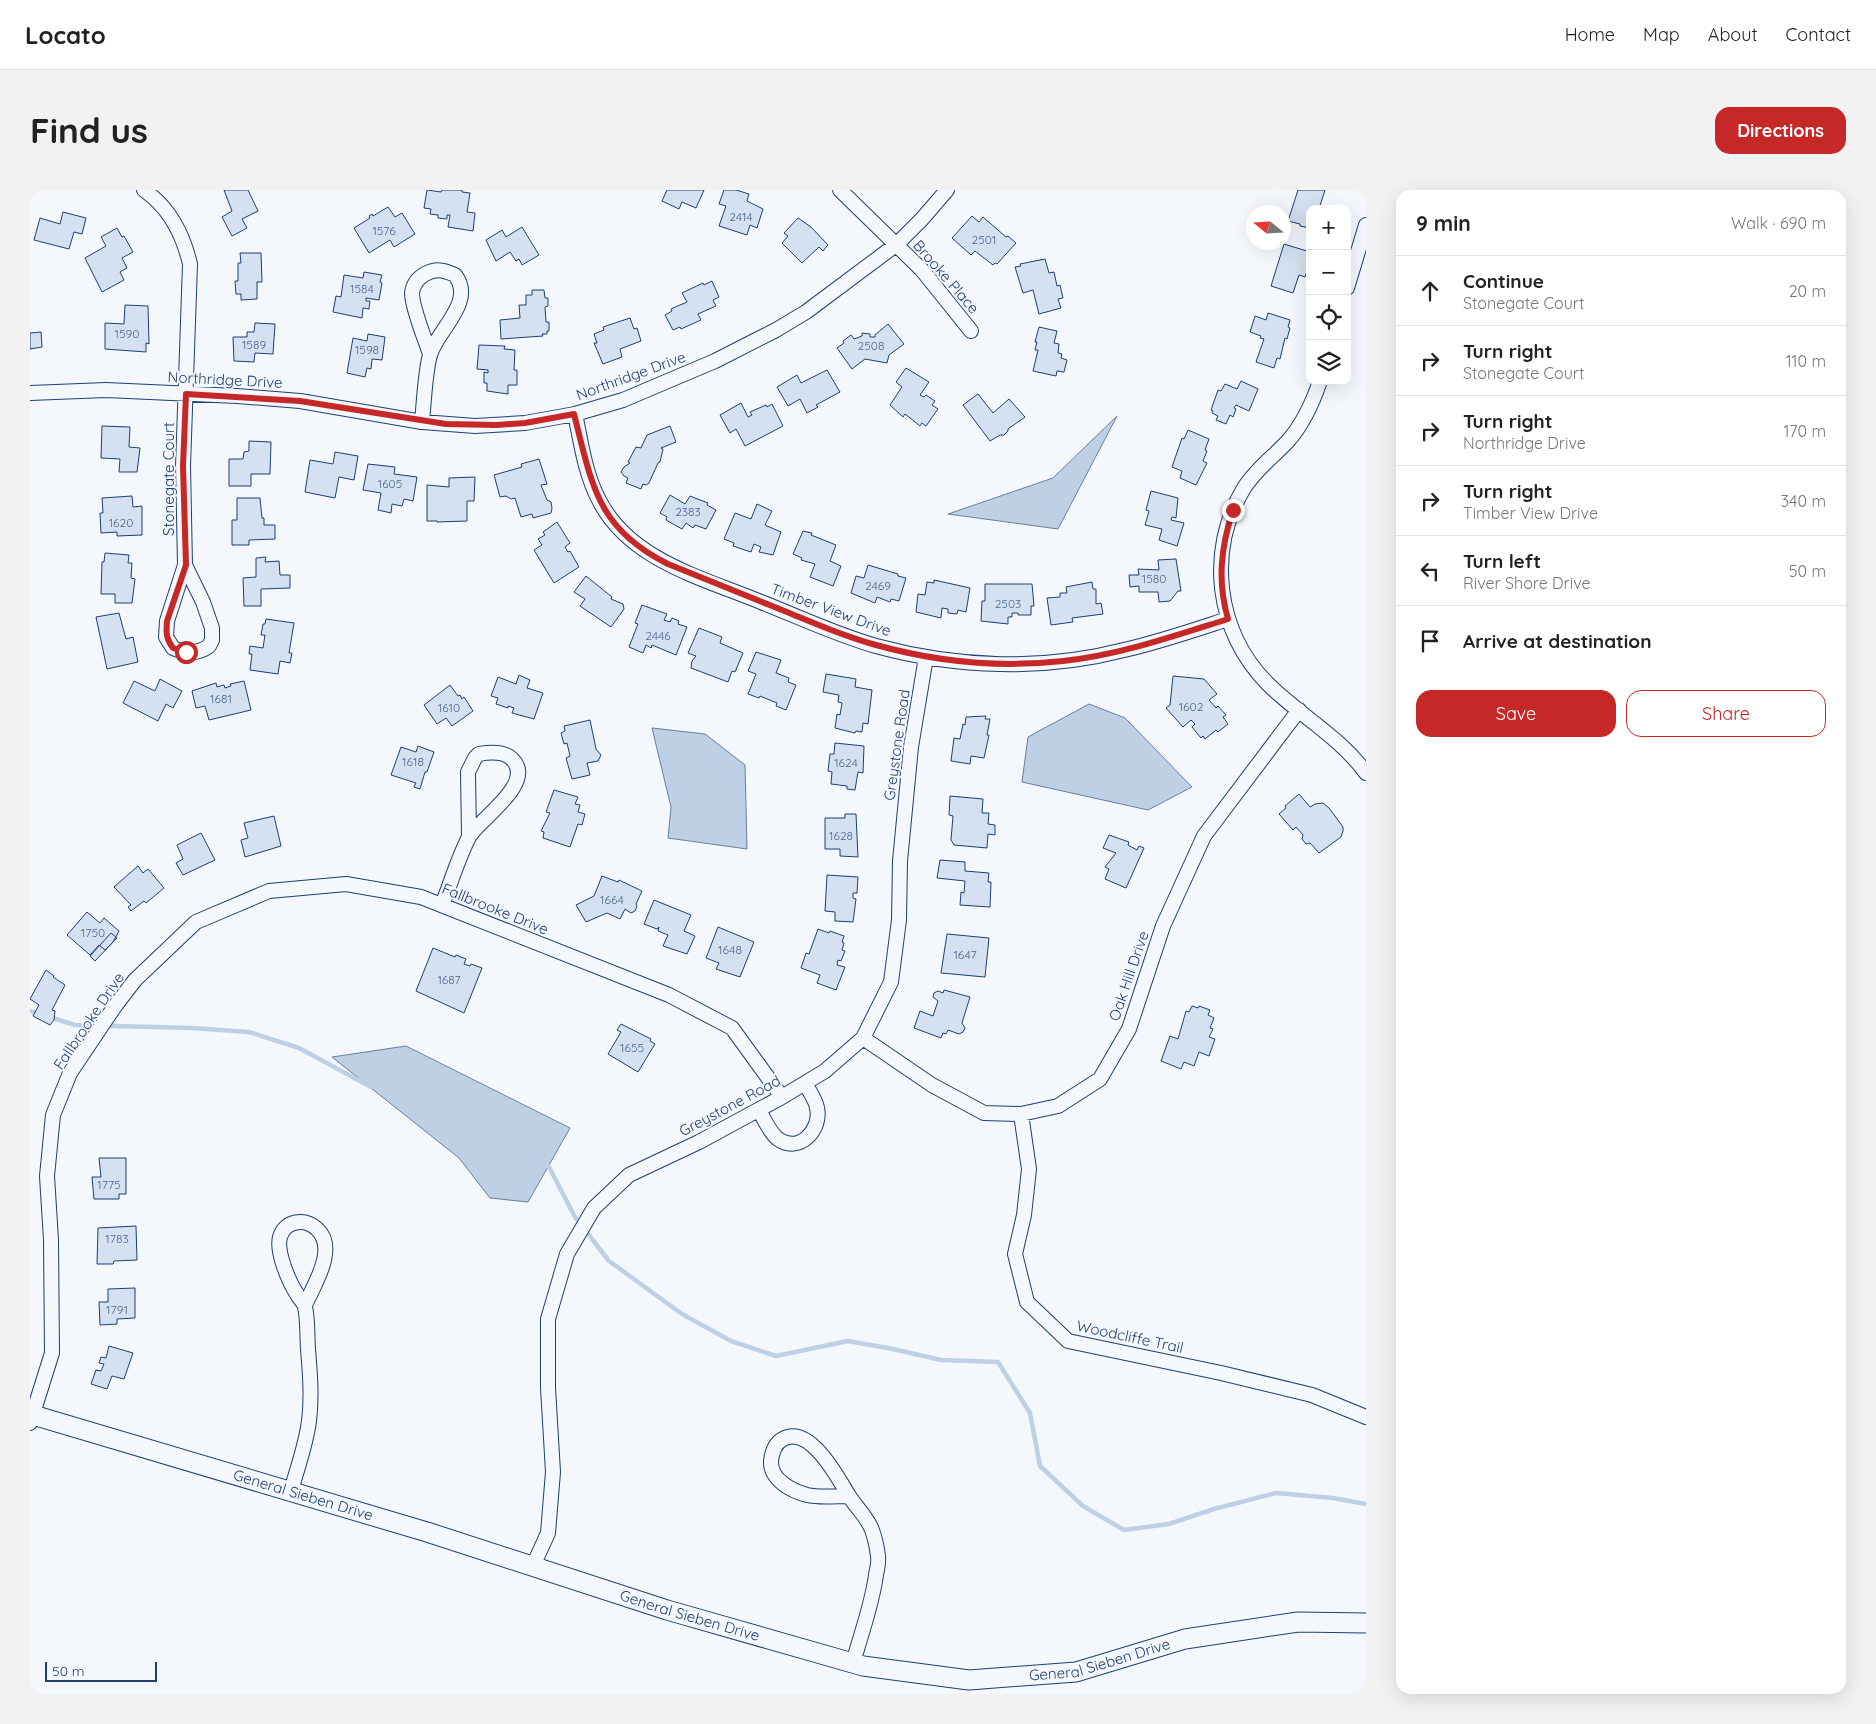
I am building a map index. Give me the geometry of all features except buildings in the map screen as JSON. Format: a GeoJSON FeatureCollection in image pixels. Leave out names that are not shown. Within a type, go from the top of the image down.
{"type":"FeatureCollection","features":[{"type":"Feature","properties":{"kind":"street","name":"Stonegate Court"},"geometry":{"type":"LineString","coordinates":[[144,190],[165,208],[175,222],[186,247],[190,264],[183,466],[186,565],[167,621],[166,637],[173,648],[186,652],[195,652],[209,646],[212,640],[212,628],[186,565]]}},
{"type":"Feature","properties":{"kind":"street","name":"Brooke Place"},"geometry":{"type":"LineString","coordinates":[[840,190],[938,288],[971,331]]}},
{"type":"Feature","properties":{"kind":"street","name":"Northridge Drive"},"geometry":{"type":"LineString","coordinates":[[30,394],[106,390],[300,401],[422,422],[465,425],[525,423],[574,414],[623,400],[715,361],[806,312],[896,244],[922,219],[947,190]]}},
{"type":"Feature","properties":{"kind":"street"},"geometry":{"type":"LineString","coordinates":[[1351,275],[1366,225]]}},
{"type":"Feature","properties":{"kind":"street"},"geometry":{"type":"LineString","coordinates":[[422,422],[430,354],[452,318],[462,293],[462,286],[455,275],[437,270],[422,276],[414,286],[412,294],[414,306],[430,354]]}},
{"type":"Feature","properties":{"kind":"street"},"geometry":{"type":"LineString","coordinates":[[1318,385],[1310,406],[1295,432],[1257,470],[1244,488],[1233,510],[1226,530],[1220,562],[1224,606],[1241,650],[1254,668],[1268,684],[1337,742],[1366,772]]}},
{"type":"Feature","properties":{"kind":"street","name":"Timber View Drive"},"geometry":{"type":"LineString","coordinates":[[574,414],[590,478],[598,500],[617,527],[640,548],[668,564],[826,628],[875,645],[926,657],[981,664],[1040,663],[1065,661],[1124,651],[1228,619]]}},
{"type":"Feature","properties":{"kind":"street","name":"Greystone Road"},"geometry":{"type":"LineString","coordinates":[[534,1566],[548,1533],[553,1472],[548,1388],[548,1319],[567,1254],[594,1208],[629,1175],[699,1142],[826,1071],[863,1038],[891,982],[900,920],[900,861],[911,747],[926,657]]}},
{"type":"Feature","properties":{"kind":"street","name":"Oak Hill Drive"},"geometry":{"type":"LineString","coordinates":[[863,1038],[932,1086],[984,1113],[1020,1114],[1058,1106],[1100,1078],[1129,1029],[1163,926],[1204,836],[1299,710]]}},
{"type":"Feature","properties":{"kind":"street"},"geometry":{"type":"LineString","coordinates":[[442,905],[469,835],[468,772],[471,764],[479,754],[496,752],[512,759],[517,766],[517,779],[509,794],[469,835]]}},
{"type":"Feature","properties":{"kind":"street","name":"Fallbrooke Drive"},"geometry":{"type":"LineString","coordinates":[[31,1417],[52,1353],[51,1240],[47,1176],[54,1114],[70,1073],[115,1006],[135,980],[196,922],[269,891],[346,884],[421,897],[669,995],[732,1028],[782,1097]]}},
{"type":"Feature","properties":{"kind":"street"},"geometry":{"type":"LineString","coordinates":[[759,1110],[776,1138],[786,1143],[796,1144],[808,1137],[816,1129],[817,1107],[805,1083]]}},
{"type":"Feature","properties":{"kind":"street","name":"Woodcliffe Trail"},"geometry":{"type":"LineString","coordinates":[[1020,1114],[1029,1169],[1024,1215],[1015,1254],[1027,1302],[1068,1341],[1221,1373],[1312,1395],[1366,1417]]}},
{"type":"Feature","properties":{"kind":"street"},"geometry":{"type":"LineString","coordinates":[[291,1491],[310,1413],[311,1394],[305,1306],[324,1261],[326,1244],[322,1234],[313,1225],[303,1222],[290,1223],[280,1237],[280,1254],[296,1293],[305,1306]]}},
{"type":"Feature","properties":{"kind":"street","name":"General Sieben Drive"},"geometry":{"type":"LineString","coordinates":[[31,1417],[291,1491],[427,1532],[667,1610],[863,1666],[969,1680],[1076,1672],[1185,1639],[1298,1622],[1366,1623]]}},
{"type":"Feature","properties":{"kind":"street"},"geometry":{"type":"LineString","coordinates":[[849,1496],[808,1495],[786,1486],[775,1476],[771,1466],[772,1454],[779,1442],[784,1438],[792,1436],[800,1437],[809,1442],[838,1476],[849,1496],[872,1528],[879,1558],[873,1596],[853,1663]]}},
{"type":"Feature","properties":{"kind":"water"},"geometry":{"type":"Polygon","coordinates":[[[1117,416],[1058,529],[948,514],[1053,478],[1117,416]]]}},
{"type":"Feature","properties":{"kind":"water"},"geometry":{"type":"Polygon","coordinates":[[[1089,704],[1125,718],[1192,787],[1148,810],[1022,782],[1028,737],[1089,704]]]}},
{"type":"Feature","properties":{"kind":"water"},"geometry":{"type":"Polygon","coordinates":[[[652,728],[705,734],[745,765],[747,849],[668,838],[671,807],[652,728]]]}},
{"type":"Feature","properties":{"kind":"water"},"geometry":{"type":"Polygon","coordinates":[[[406,1046],[570,1128],[528,1202],[490,1198],[459,1158],[332,1057],[406,1046]]]}},
{"type":"Feature","properties":{"kind":"waterway"},"geometry":{"type":"LineString","coordinates":[[30,1011],[41,1014]]}},
{"type":"Feature","properties":{"kind":"waterway"},"geometry":{"type":"LineString","coordinates":[[50,1017],[75,1025],[192,1028],[249,1032],[299,1048],[371,1087]]}},
{"type":"Feature","properties":{"kind":"waterway"},"geometry":{"type":"LineString","coordinates":[[546,1163],[575,1217],[609,1261],[682,1314],[731,1341],[776,1356],[848,1341],[941,1360],[998,1362],[1030,1413],[1040,1466],[1083,1506],[1124,1530],[1169,1524],[1214,1509],[1276,1493],[1333,1498],[1366,1504]]}},
{"type":"Feature","properties":{"kind":"route"},"geometry":{"type":"LineString","coordinates":[[186,652],[173,648],[166,637],[167,621],[186,565],[183,502],[186,394],[300,401],[357,409],[422,422],[475,426],[525,423],[574,414],[588,470],[598,500],[617,527],[640,548],[668,564],[850,637],[901,652],[981,664],[1040,663],[1098,656],[1156,642],[1228,619],[1224,606],[1220,562],[1226,530],[1233,510]]}}]}
